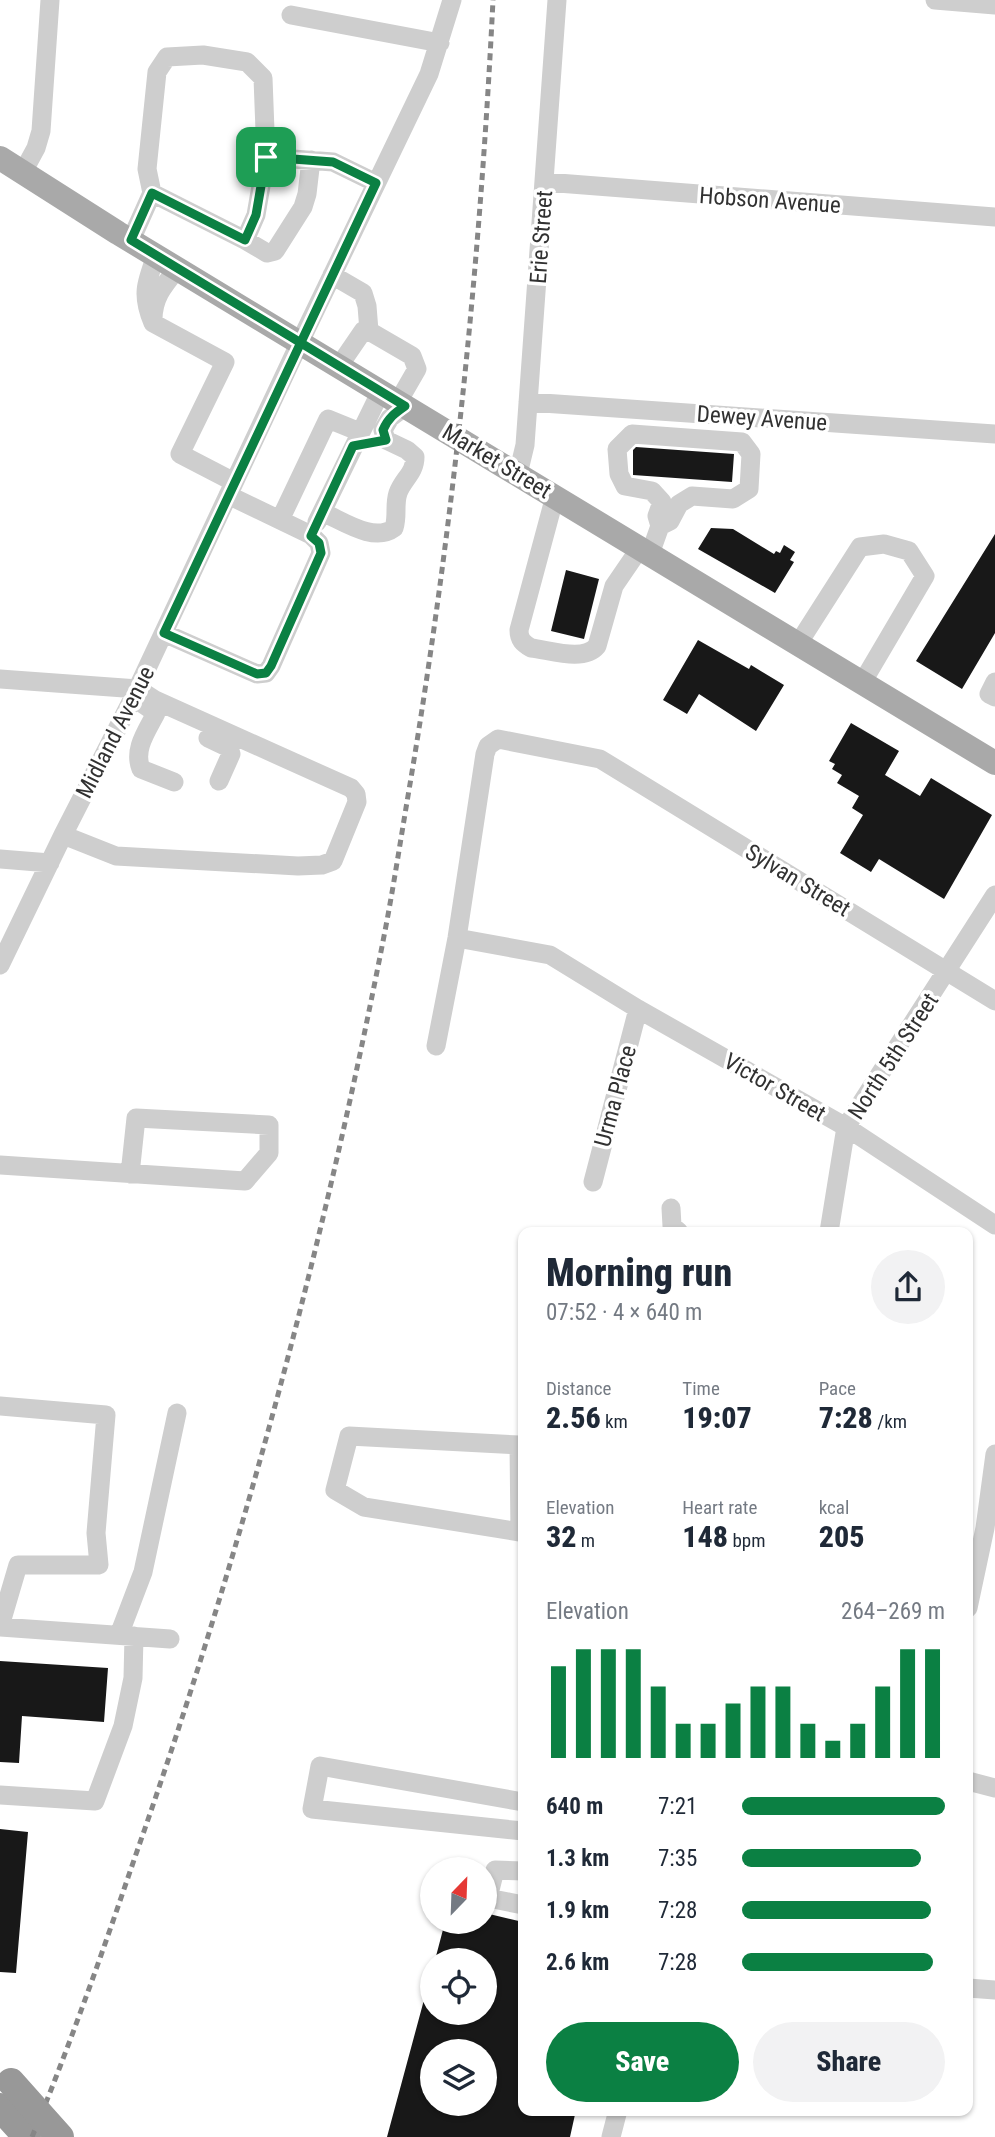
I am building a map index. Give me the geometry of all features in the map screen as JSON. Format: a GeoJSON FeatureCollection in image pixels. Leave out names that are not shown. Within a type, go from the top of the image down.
{"type":"FeatureCollection","features":[{"type":"Feature","properties":{"kind":"highway"},"geometry":{"type":"LineString","coordinates":[[4,2086],[27,2137]]}},
{"type":"Feature","properties":{"kind":"highway"},"geometry":{"type":"LineString","coordinates":[[4,2086],[60,2137]]}},
{"type":"Feature","properties":{"kind":"main road","name":"Market Street"},"geometry":{"type":"LineString","coordinates":[[0,158],[995,763]]}},
{"type":"Feature","properties":{"kind":"street"},"geometry":{"type":"LineString","coordinates":[[23,172],[36,148],[41,131],[50,0]]}},
{"type":"Feature","properties":{"kind":"street","name":"Midland Avenue"},"geometry":{"type":"LineString","coordinates":[[0,965],[164,633],[429,74],[452,0]]}},
{"type":"Feature","properties":{"kind":"street","name":"Erie Street"},"geometry":{"type":"LineString","coordinates":[[518,474],[525,445],[557,0]]}},
{"type":"Feature","properties":{"kind":"street"},"geometry":{"type":"LineString","coordinates":[[935,0],[995,5]]}},
{"type":"Feature","properties":{"kind":"street"},"geometry":{"type":"LineString","coordinates":[[291,15],[440,43]]}},
{"type":"Feature","properties":{"kind":"street"},"geometry":{"type":"LineString","coordinates":[[131,240],[152,193],[147,169],[157,72],[167,57],[203,55],[247,62],[263,78],[266,157],[256,215],[245,240]]}},
{"type":"Feature","properties":{"kind":"street"},"geometry":{"type":"LineString","coordinates":[[266,157],[333,162],[376,183]]}},
{"type":"Feature","properties":{"kind":"street"},"geometry":{"type":"LineString","coordinates":[[152,193],[267,253],[275,251],[303,207],[311,160]]}},
{"type":"Feature","properties":{"kind":"street","name":"Hobson Avenue"},"geometry":{"type":"LineString","coordinates":[[545,182],[995,217]]}},
{"type":"Feature","properties":{"kind":"street"},"geometry":{"type":"LineString","coordinates":[[164,633],[257,674],[266,673],[321,553],[319,543],[311,536],[280,520],[180,454],[225,362],[153,323],[144,296],[146,281],[167,262]]}},
{"type":"Feature","properties":{"kind":"street"},"geometry":{"type":"LineString","coordinates":[[332,275],[363,293],[369,331]]}},
{"type":"Feature","properties":{"kind":"street"},"geometry":{"type":"LineString","coordinates":[[311,536],[357,439],[395,400],[417,369],[412,356],[369,331],[363,331],[359,335],[339,366]]}},
{"type":"Feature","properties":{"kind":"street"},"geometry":{"type":"LineString","coordinates":[[386,440],[383,430],[395,412],[395,400]]}},
{"type":"Feature","properties":{"kind":"street","name":"Dewey Avenue"},"geometry":{"type":"LineString","coordinates":[[528,402],[995,433]]}},
{"type":"Feature","properties":{"kind":"street"},"geometry":{"type":"LineString","coordinates":[[280,520],[328,419],[357,439],[386,440],[407,450],[416,461],[414,469],[398,492],[394,528],[386,534],[375,535],[322,512]]}},
{"type":"Feature","properties":{"kind":"street"},"geometry":{"type":"LineString","coordinates":[[555,496],[519,629],[520,639],[531,648],[581,654],[591,652],[597,646],[614,586],[645,551],[660,526],[670,521],[679,504],[692,496],[733,499],[749,489],[751,454],[742,442],[632,434],[617,449],[619,474],[625,486],[652,491],[662,502],[657,516],[660,526]]}},
{"type":"Feature","properties":{"kind":"street"},"geometry":{"type":"LineString","coordinates":[[798,643],[860,547],[884,544],[909,551],[925,576],[862,683]]}},
{"type":"Feature","properties":{"kind":"street"},"geometry":{"type":"LineString","coordinates":[[0,679],[135,693],[351,789],[356,794],[357,802],[333,861],[322,865],[116,856],[63,835]]}},
{"type":"Feature","properties":{"kind":"street"},"geometry":{"type":"LineString","coordinates":[[995,682],[989,694],[995,697]]}},
{"type":"Feature","properties":{"kind":"street"},"geometry":{"type":"LineString","coordinates":[[135,693],[156,713],[229,747],[230,754],[219,781]]}},
{"type":"Feature","properties":{"kind":"street"},"geometry":{"type":"LineString","coordinates":[[156,713],[140,746],[137,759],[141,769],[174,782]]}},
{"type":"Feature","properties":{"kind":"street","name":"Sylvan Street"},"geometry":{"type":"LineString","coordinates":[[457,938],[485,754],[488,746],[498,739],[600,759],[995,1001]]}},
{"type":"Feature","properties":{"kind":"street"},"geometry":{"type":"LineString","coordinates":[[0,859],[50,863]]}},
{"type":"Feature","properties":{"kind":"street","name":"North 5th Street"},"geometry":{"type":"LineString","coordinates":[[830,1227],[846,1127],[995,895]]}},
{"type":"Feature","properties":{"kind":"street"},"geometry":{"type":"LineString","coordinates":[[436,1046],[457,938]]}},
{"type":"Feature","properties":{"kind":"street","name":"Victor Street"},"geometry":{"type":"LineString","coordinates":[[457,938],[550,955],[638,1009],[846,1127],[995,1225]]}},
{"type":"Feature","properties":{"kind":"street","name":"Urma Place"},"geometry":{"type":"LineString","coordinates":[[593,1182],[638,1009]]}},
{"type":"Feature","properties":{"kind":"street"},"geometry":{"type":"LineString","coordinates":[[0,1165],[130,1174],[245,1181],[269,1153],[269,1125],[136,1118],[130,1174]]}},
{"type":"Feature","properties":{"kind":"street"},"geometry":{"type":"LineString","coordinates":[[671,1209],[673,1227]]}},
{"type":"Feature","properties":{"kind":"street"},"geometry":{"type":"LineString","coordinates":[[0,1406],[106,1415],[96,1533],[99,1565],[18,1565],[0,1626],[170,1639]]}},
{"type":"Feature","properties":{"kind":"street"},"geometry":{"type":"LineString","coordinates":[[0,1795],[95,1801],[123,1726],[133,1678],[127,1636],[177,1413]]}},
{"type":"Feature","properties":{"kind":"street"},"geometry":{"type":"LineString","coordinates":[[518,1445],[349,1436],[335,1490],[364,1507],[518,1532]]}},
{"type":"Feature","properties":{"kind":"street"},"geometry":{"type":"LineString","coordinates":[[973,1597],[987,1565],[995,1454]]}},
{"type":"Feature","properties":{"kind":"street"},"geometry":{"type":"LineString","coordinates":[[518,1800],[320,1766],[312,1809],[518,1831]]}},
{"type":"Feature","properties":{"kind":"street"},"geometry":{"type":"LineString","coordinates":[[973,1782],[995,1788]]}},
{"type":"Feature","properties":{"kind":"street"},"geometry":{"type":"LineString","coordinates":[[468,1826],[473,1793]]}},
{"type":"Feature","properties":{"kind":"street"},"geometry":{"type":"LineString","coordinates":[[518,1871],[495,1870],[488,1898],[518,1904]]}},
{"type":"Feature","properties":{"kind":"street"},"geometry":{"type":"LineString","coordinates":[[973,1988],[995,1990]]}},
{"type":"Feature","properties":{"kind":"street"},"geometry":{"type":"LineString","coordinates":[[611,2137],[616,2116]]}},
{"type":"Feature","properties":{"kind":"building"},"geometry":{"type":"Polygon","coordinates":[[[636,447],[734,454],[732,482],[633,475],[633,450],[636,447]]]}},
{"type":"Feature","properties":{"kind":"building"},"geometry":{"type":"Polygon","coordinates":[[[711,528],[733,529],[774,554],[776,551],[780,553],[784,545],[795,552],[790,560],[794,562],[775,593],[698,549],[711,528]]]}},
{"type":"Feature","properties":{"kind":"building"},"geometry":{"type":"Polygon","coordinates":[[[995,534],[995,633],[962,689],[916,661],[995,534]]]}},
{"type":"Feature","properties":{"kind":"building"},"geometry":{"type":"Polygon","coordinates":[[[566,570],[599,579],[584,639],[551,631],[566,570]]]}},
{"type":"Feature","properties":{"kind":"building"},"geometry":{"type":"Polygon","coordinates":[[[698,640],[749,669],[751,665],[784,685],[756,731],[699,694],[687,714],[663,700],[698,640]]]}},
{"type":"Feature","properties":{"kind":"building"},"geometry":{"type":"Polygon","coordinates":[[[851,723],[899,751],[885,775],[920,796],[931,778],[992,815],[944,899],[879,859],[871,872],[840,853],[863,815],[852,808],[859,796],[837,783],[842,775],[832,769],[835,764],[829,761],[851,723]]]}},
{"type":"Feature","properties":{"kind":"building"},"geometry":{"type":"Polygon","coordinates":[[[0,1661],[108,1668],[104,1722],[22,1716],[19,1763],[0,1762],[0,1661]]]}},
{"type":"Feature","properties":{"kind":"building"},"geometry":{"type":"Polygon","coordinates":[[[0,1829],[28,1832],[16,1973],[0,1972],[0,1829]]]}},
{"type":"Feature","properties":{"kind":"building"},"geometry":{"type":"Polygon","coordinates":[[[497,1916],[518,1921],[518,2116],[575,2116],[570,2137],[387,2137],[420,2015],[420,2025],[497,2025],[497,1948],[438,1948],[442,1934],[497,1934],[497,1916]]]}},
{"type":"Feature","properties":{"kind":"railway"},"geometry":{"type":"LineString","coordinates":[[32,2137],[73,2033],[174,1743],[245,1514],[307,1283],[361,1049],[388,913],[439,593],[463,396],[481,198],[493,0]]}},
{"type":"Feature","properties":{"kind":"route"},"geometry":{"type":"LineString","coordinates":[[266,157],[256,215],[245,240],[152,193],[131,240],[300,342],[405,406],[395,412],[385,424],[383,435],[386,440],[353,446],[311,536],[319,543],[321,553],[271,666],[266,673],[257,674],[164,633],[300,342],[376,183],[333,162],[266,157]]}}]}
